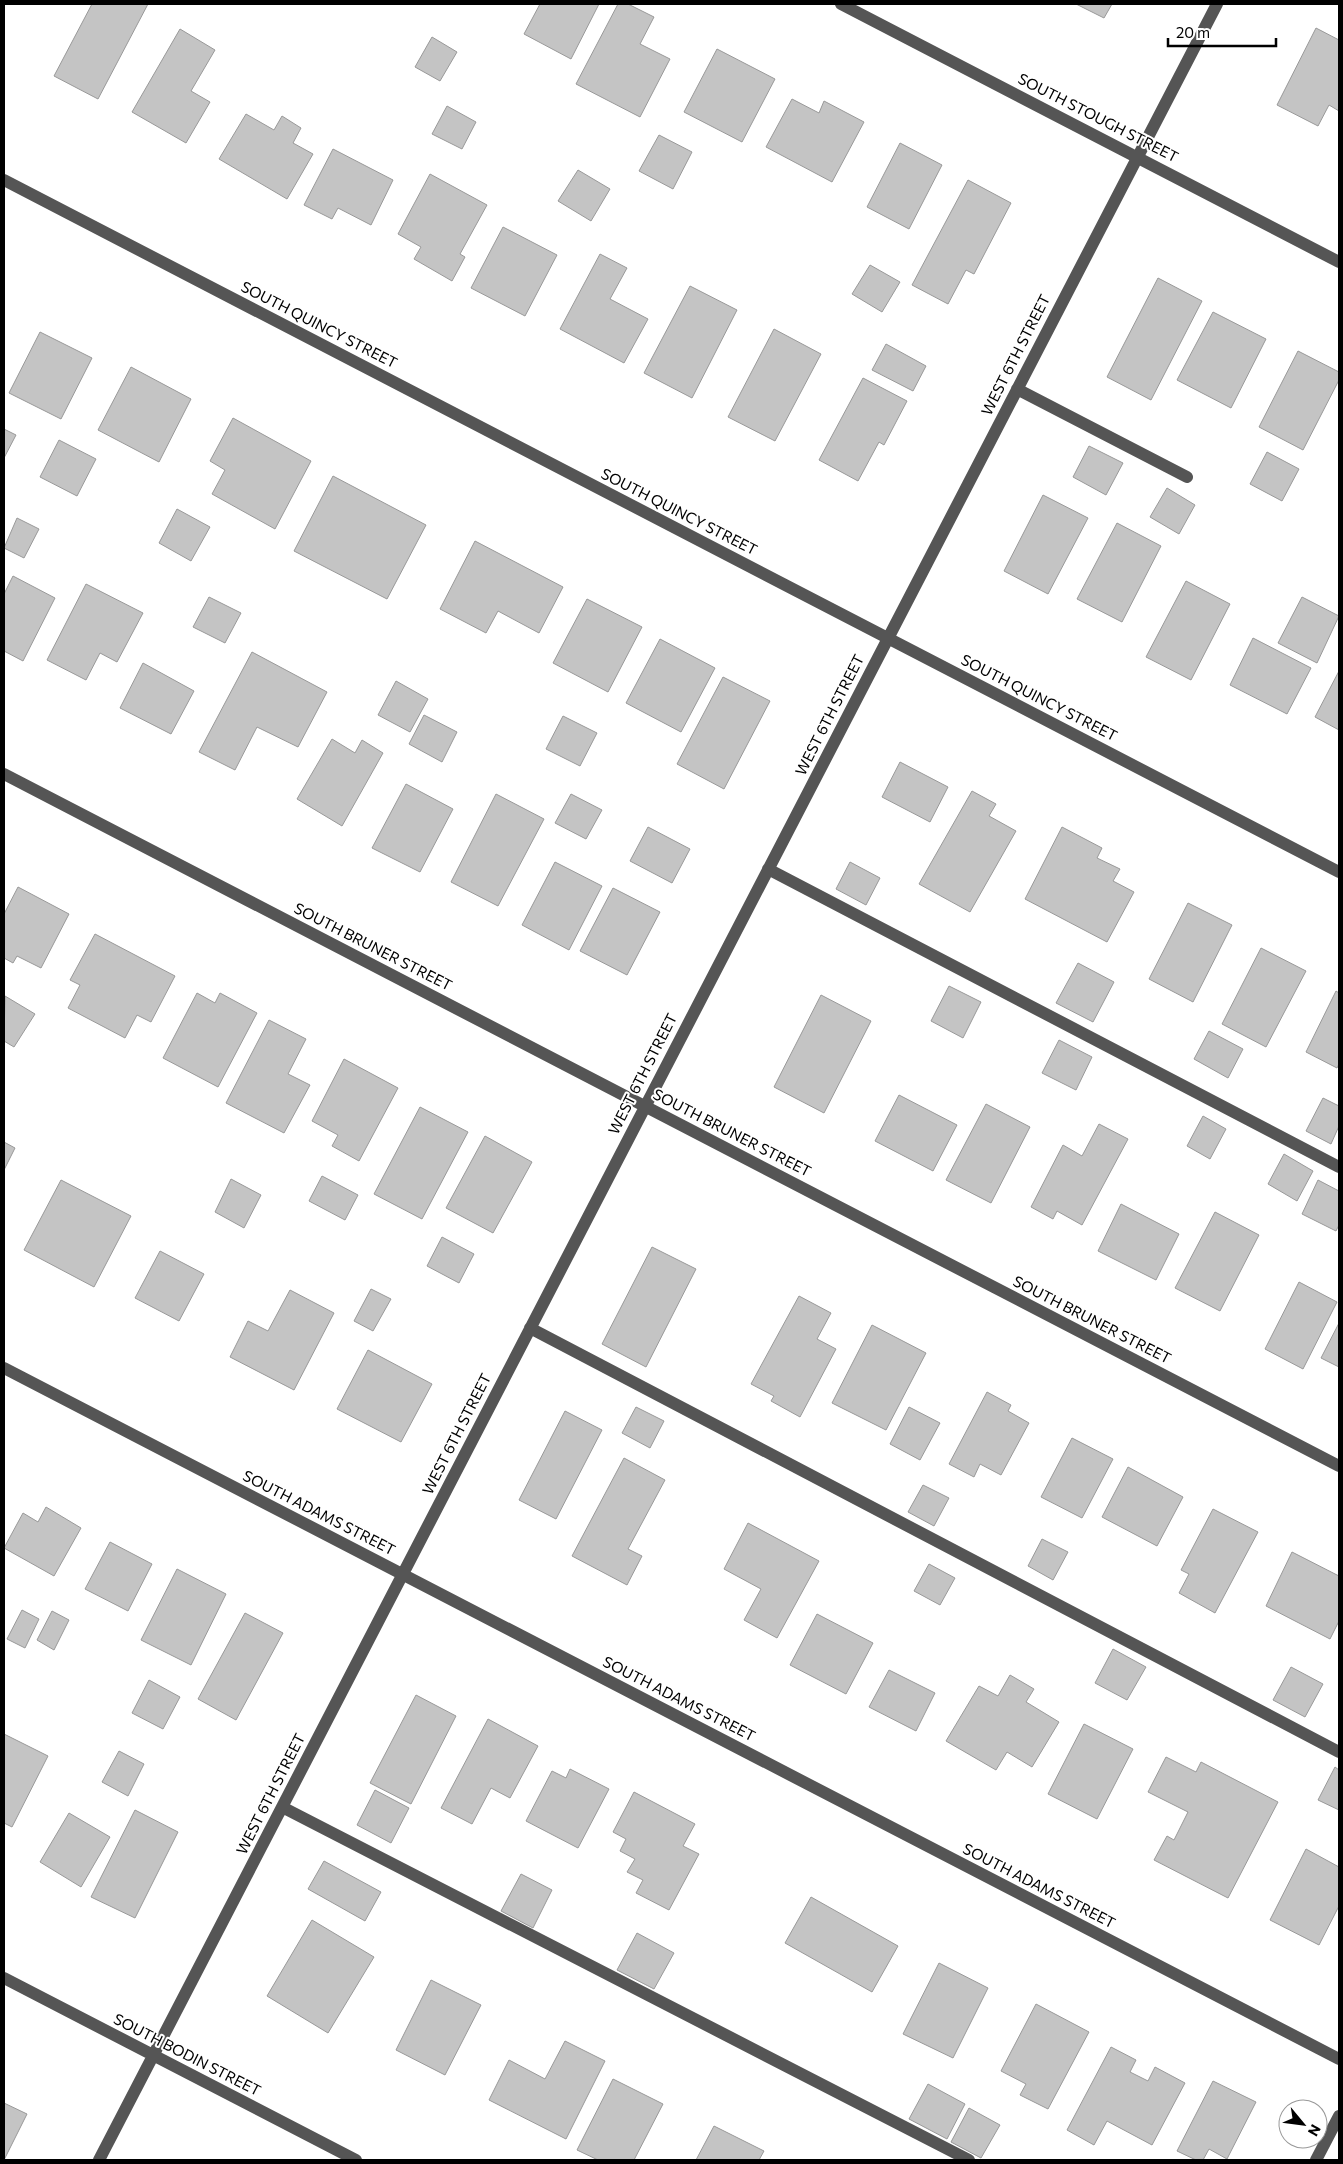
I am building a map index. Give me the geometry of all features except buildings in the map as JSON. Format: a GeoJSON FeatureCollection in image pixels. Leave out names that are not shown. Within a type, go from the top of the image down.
{"type":"FeatureCollection","features":[{"type":"Feature","properties":{"kind":"street","name":"SOUTH STOUGH STREET"},"geometry":{"type":"LineString","coordinates":[[841,4],[1339,262]]}},
{"type":"Feature","properties":{"kind":"street","name":"WEST 6TH STREET"},"geometry":{"type":"LineString","coordinates":[[99,2160],[1217,4]]}},
{"type":"Feature","properties":{"kind":"street","name":"SOUTH QUINCY STREET"},"geometry":{"type":"LineString","coordinates":[[4,180],[1339,872]]}},
{"type":"Feature","properties":{"kind":"street"},"geometry":{"type":"LineString","coordinates":[[1017,389],[1187,477]]}},
{"type":"Feature","properties":{"kind":"street","name":"SOUTH BRUNER STREET"},"geometry":{"type":"LineString","coordinates":[[4,774],[1339,1466]]}},
{"type":"Feature","properties":{"kind":"street"},"geometry":{"type":"LineString","coordinates":[[768,869],[1339,1168]]}},
{"type":"Feature","properties":{"kind":"street"},"geometry":{"type":"LineString","coordinates":[[530,1328],[1339,1752]]}},
{"type":"Feature","properties":{"kind":"street","name":"SOUTH ADAMS STREET"},"geometry":{"type":"LineString","coordinates":[[4,1368],[1339,2060]]}},
{"type":"Feature","properties":{"kind":"street"},"geometry":{"type":"LineString","coordinates":[[282,1807],[970,2160]]}},
{"type":"Feature","properties":{"kind":"street","name":"SOUTH BODIN STREET"},"geometry":{"type":"LineString","coordinates":[[4,1978],[356,2160]]}},
{"type":"Feature","properties":{"kind":"street"},"geometry":{"type":"LineString","coordinates":[[1316,2160],[1339,2116]]}}]}
